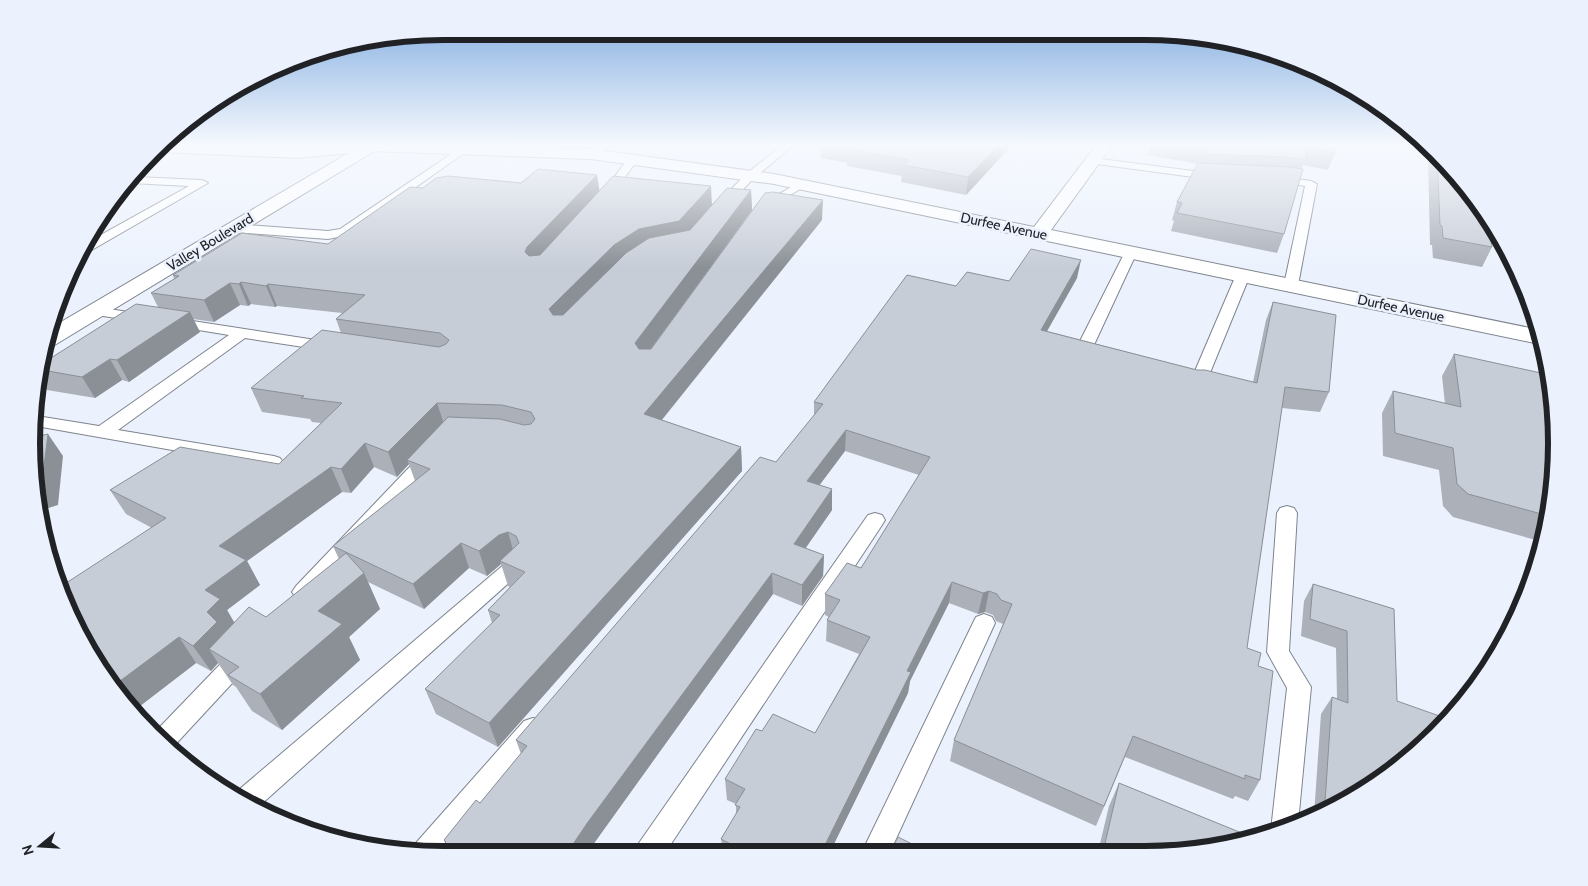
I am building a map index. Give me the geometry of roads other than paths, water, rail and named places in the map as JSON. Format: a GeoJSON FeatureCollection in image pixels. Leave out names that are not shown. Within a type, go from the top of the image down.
{"type":"FeatureCollection","features":[{"type":"Feature","properties":{"kind":"main road","name":"Valley Boulevard"},"geometry":{"type":"LineString","coordinates":[[55,335],[303,185]]}},
{"type":"Feature","properties":{"kind":"main road","name":"Durfee Avenue"},"geometry":{"type":"LineString","coordinates":[[808,185],[1533,336]]}},
{"type":"Feature","properties":{"kind":"main road"},"geometry":{"type":"LineString","coordinates":[[1039,233],[1074,185]]}},
{"type":"Feature","properties":{"kind":"lane"},"geometry":{"type":"LineString","coordinates":[[92,244],[196,185]]}},
{"type":"Feature","properties":{"kind":"lane"},"geometry":{"type":"LineString","coordinates":[[234,228],[328,235],[344,232],[411,185]]}},
{"type":"Feature","properties":{"kind":"lane"},"geometry":{"type":"LineString","coordinates":[[596,206],[612,185]]}},
{"type":"Feature","properties":{"kind":"lane"},"geometry":{"type":"LineString","coordinates":[[713,217],[728,197],[740,185]]}},
{"type":"Feature","properties":{"kind":"lane"},"geometry":{"type":"LineString","coordinates":[[754,217],[760,209],[799,185]]}},
{"type":"Feature","properties":{"kind":"lane"},"geometry":{"type":"LineString","coordinates":[[1291,285],[1311,185]]}},
{"type":"Feature","properties":{"kind":"lane"},"geometry":{"type":"LineString","coordinates":[[1112,358],[1084,349],[1131,252]]}},
{"type":"Feature","properties":{"kind":"lane"},"geometry":{"type":"LineString","coordinates":[[1178,379],[1197,385],[1242,276]]}},
{"type":"Feature","properties":{"kind":"lane"},"geometry":{"type":"LineString","coordinates":[[95,311],[349,348]]}},
{"type":"Feature","properties":{"kind":"lane"},"geometry":{"type":"LineString","coordinates":[[103,432],[242,332]]}},
{"type":"Feature","properties":{"kind":"lane"},"geometry":{"type":"LineString","coordinates":[[41,422],[274,462]]}},
{"type":"Feature","properties":{"kind":"lane"},"geometry":{"type":"LineString","coordinates":[[291,604],[445,440]]}},
{"type":"Feature","properties":{"kind":"lane"},"geometry":{"type":"LineString","coordinates":[[1285,821],[1299,687],[1278,652],[1287,513]]}},
{"type":"Feature","properties":{"kind":"lane"},"geometry":{"type":"LineString","coordinates":[[654,846],[875,520]]}},
{"type":"Feature","properties":{"kind":"lane"},"geometry":{"type":"LineString","coordinates":[[250,797],[514,567]]}},
{"type":"Feature","properties":{"kind":"lane"},"geometry":{"type":"LineString","coordinates":[[879,846],[984,623]]}},
{"type":"Feature","properties":{"kind":"lane"},"geometry":{"type":"LineString","coordinates":[[167,737],[251,647]]}},
{"type":"Feature","properties":{"kind":"lane"},"geometry":{"type":"LineString","coordinates":[[432,846],[549,710]]}}]}
